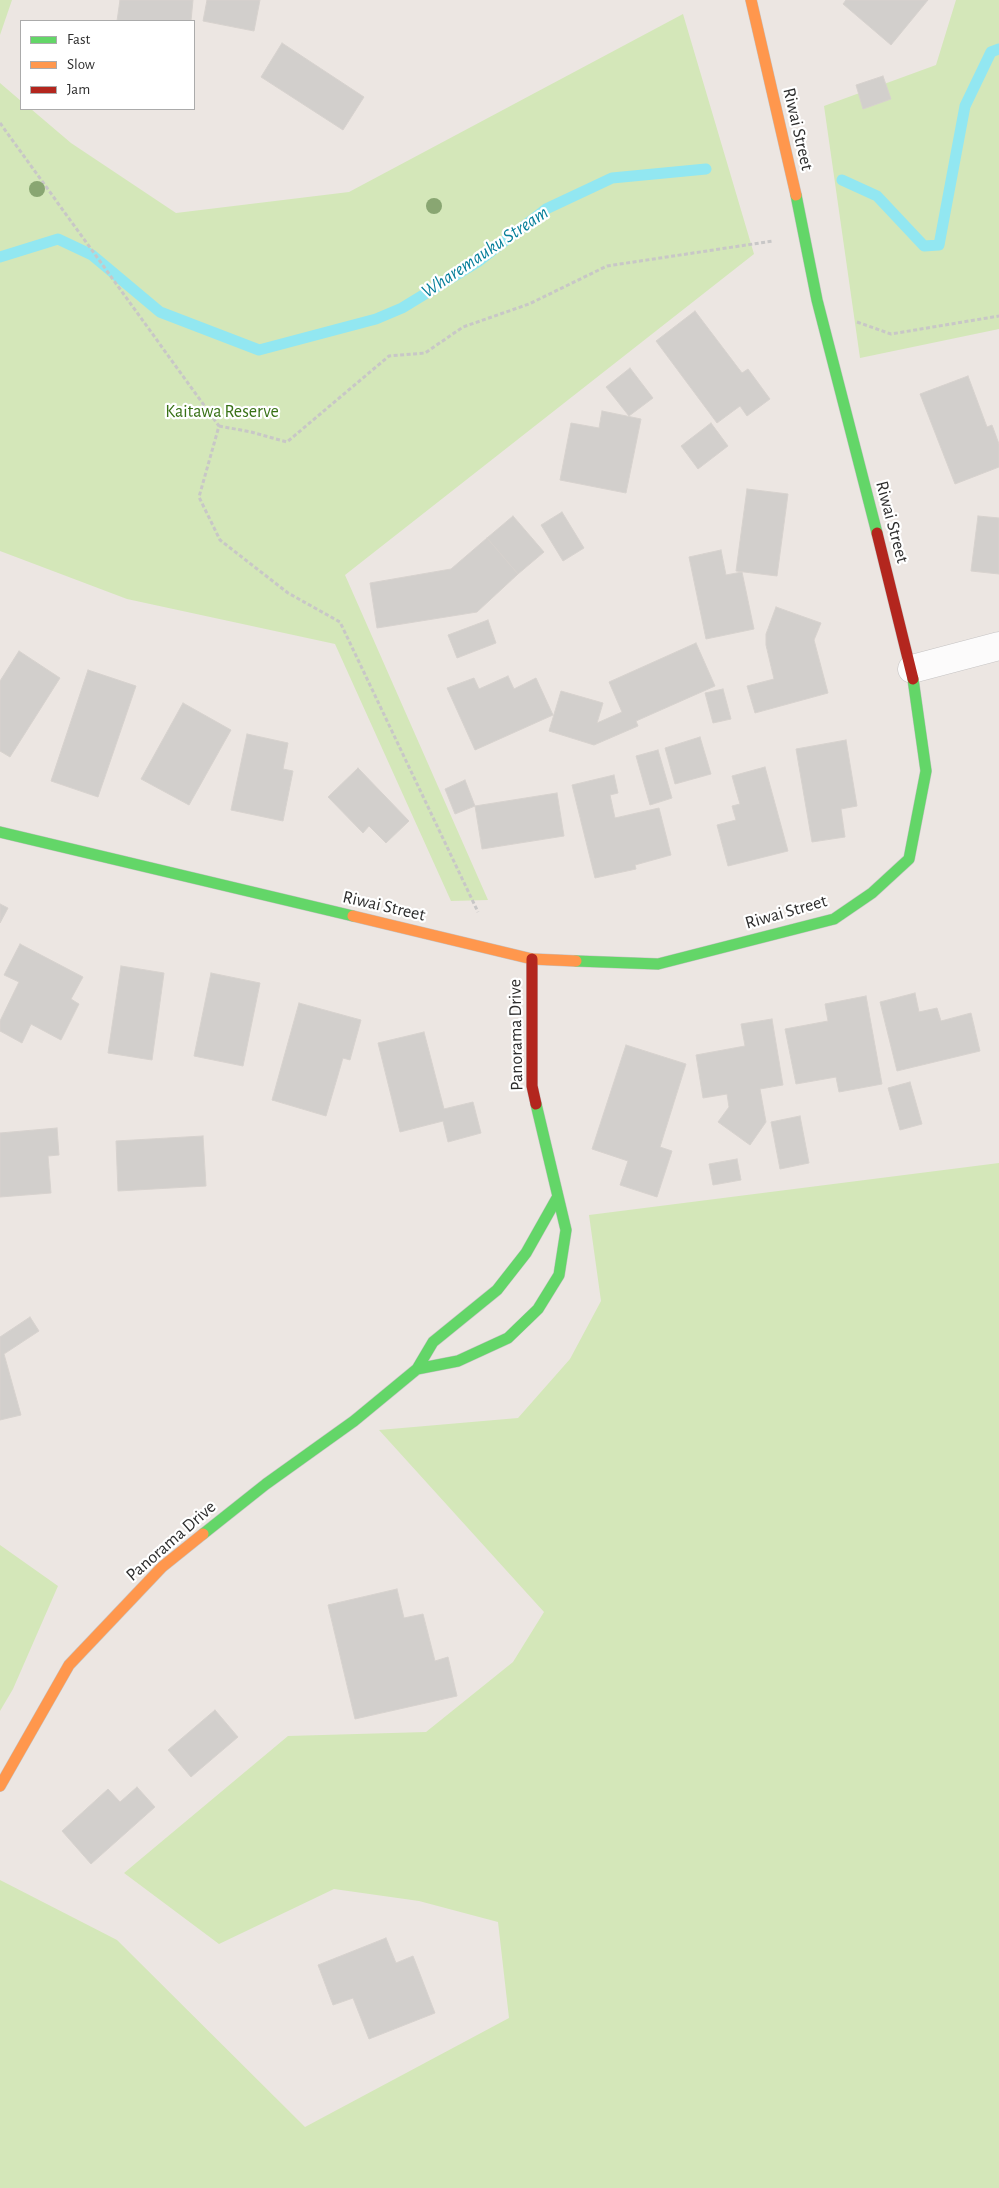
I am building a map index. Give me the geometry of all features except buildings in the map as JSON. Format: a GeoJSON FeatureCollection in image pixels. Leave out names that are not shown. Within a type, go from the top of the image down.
{"type":"FeatureCollection","features":[{"type":"Feature","properties":{"kind":"street","name":"Riwai Street"},"geometry":{"type":"LineString","coordinates":[[0,832],[532,959],[658,964],[834,919],[872,893],[909,859],[926,771],[912,669],[817,300],[806,236],[751,0]]}},
{"type":"Feature","properties":{"kind":"street"},"geometry":{"type":"LineString","coordinates":[[912,669],[999,646]]}},
{"type":"Feature","properties":{"kind":"street","name":"Panorama Drive"},"geometry":{"type":"LineString","coordinates":[[417,1369],[458,1361],[508,1338],[538,1309],[559,1275],[566,1230],[532,1086],[532,959]]}},
{"type":"Feature","properties":{"kind":"street","name":"Panorama Drive"},"geometry":{"type":"LineString","coordinates":[[0,1786],[69,1665],[162,1567],[266,1484],[354,1421],[417,1369],[432,1342],[497,1290],[526,1253],[557,1198]]}},
{"type":"Feature","properties":{"kind":"path"},"geometry":{"type":"LineString","coordinates":[[0,123],[219,426],[288,442],[389,356],[426,353],[463,327],[529,304],[607,266],[806,236]]}},
{"type":"Feature","properties":{"kind":"path"},"geometry":{"type":"LineString","coordinates":[[817,300],[852,320],[891,334],[999,316]]}},
{"type":"Feature","properties":{"kind":"path"},"geometry":{"type":"LineString","coordinates":[[219,426],[199,497],[220,540],[288,593],[340,622],[496,951]]}},
{"type":"Feature","properties":{"kind":"green space"},"geometry":{"type":"Polygon","coordinates":[[[0,0],[12,0],[0,35],[0,0]]]}},
{"type":"Feature","properties":{"kind":"green space"},"geometry":{"type":"Polygon","coordinates":[[[956,0],[999,0],[999,329],[860,358],[824,106],[936,65],[956,0]]]}},
{"type":"Feature","properties":{"kind":"green space","name":"Kaitawa Reserve"},"geometry":{"type":"Polygon","coordinates":[[[683,14],[754,254],[345,575],[488,900],[451,901],[335,644],[127,599],[0,551],[0,83],[20,100],[20,110],[32,110],[71,143],[176,213],[349,192],[683,14]]]}},
{"type":"Feature","properties":{"kind":"green space"},"geometry":{"type":"Polygon","coordinates":[[[999,1163],[999,2188],[0,2188],[0,1880],[117,1940],[305,2127],[509,2018],[498,1922],[419,1901],[334,1889],[219,1944],[124,1873],[288,1736],[426,1732],[513,1662],[544,1612],[379,1430],[518,1418],[570,1359],[601,1301],[589,1215],[999,1163]]]}},
{"type":"Feature","properties":{"kind":"green space"},"geometry":{"type":"Polygon","coordinates":[[[0,1545],[58,1586],[13,1689],[0,1711],[0,1545]]]}},
{"type":"Feature","properties":{"kind":"waterway","name":"Wharemauku Stream"},"geometry":{"type":"LineString","coordinates":[[842,180],[877,196],[924,246],[939,245],[965,106],[991,52],[999,49]]}},
{"type":"Feature","properties":{"kind":"waterway","name":"Wharemauku Stream"},"geometry":{"type":"LineString","coordinates":[[0,257],[58,239],[92,255],[160,312],[259,350],[376,319],[402,308],[479,261],[546,209],[612,178],[706,169]]}},
{"type":"Feature","properties":{"kind":"traffic: fast"},"geometry":{"type":"LineString","coordinates":[[796,195],[817,300],[877,533]]}},
{"type":"Feature","properties":{"kind":"traffic: fast"},"geometry":{"type":"LineString","coordinates":[[576,961],[658,964],[834,919],[872,893],[909,859],[926,771],[913,679]]}},
{"type":"Feature","properties":{"kind":"traffic: fast"},"geometry":{"type":"LineString","coordinates":[[0,832],[353,916]]}},
{"type":"Feature","properties":{"kind":"traffic: fast"},"geometry":{"type":"LineString","coordinates":[[536,1104],[566,1230],[559,1275],[538,1309],[508,1338],[458,1361],[417,1369],[433,1342],[497,1290],[526,1253],[557,1198]]}},
{"type":"Feature","properties":{"kind":"traffic: fast"},"geometry":{"type":"LineString","coordinates":[[203,1534],[266,1484],[354,1421],[417,1369]]}},
{"type":"Feature","properties":{"kind":"traffic: slow"},"geometry":{"type":"LineString","coordinates":[[751,0],[796,195]]}},
{"type":"Feature","properties":{"kind":"traffic: slow"},"geometry":{"type":"LineString","coordinates":[[353,916],[532,959],[576,961]]}},
{"type":"Feature","properties":{"kind":"traffic: slow"},"geometry":{"type":"LineString","coordinates":[[0,1786],[69,1665],[162,1567],[203,1534]]}},
{"type":"Feature","properties":{"kind":"traffic: jam"},"geometry":{"type":"LineString","coordinates":[[877,533],[913,679]]}},
{"type":"Feature","properties":{"kind":"traffic: jam"},"geometry":{"type":"LineString","coordinates":[[532,959],[532,1086],[536,1104]]}}]}
